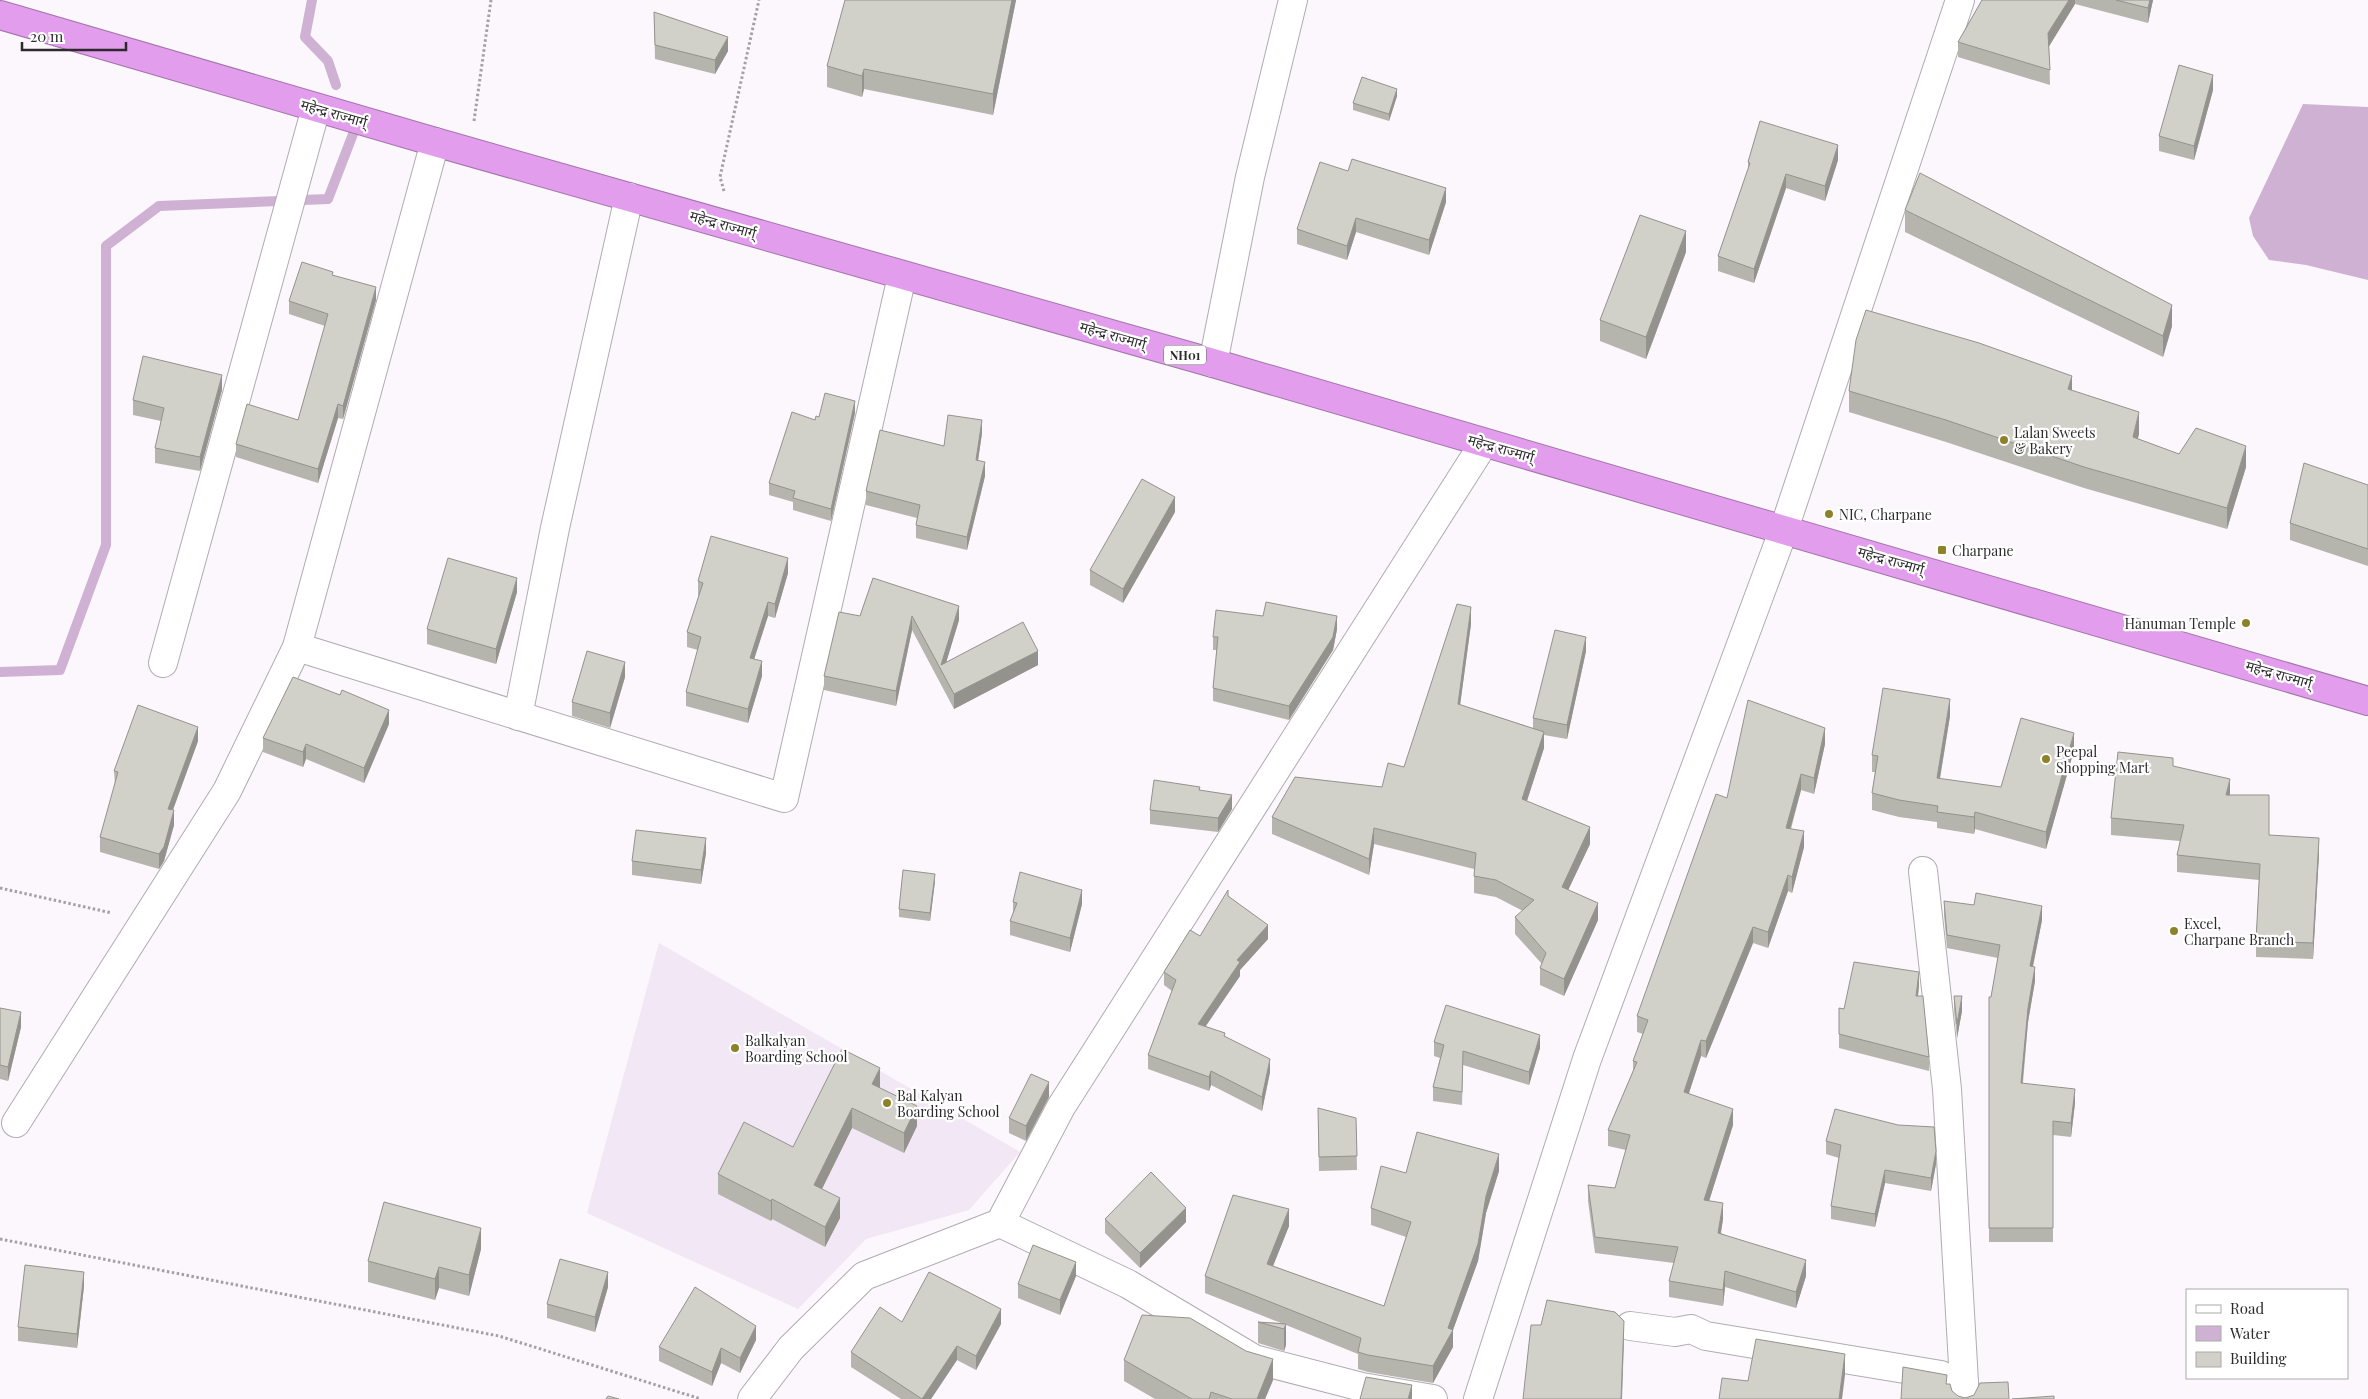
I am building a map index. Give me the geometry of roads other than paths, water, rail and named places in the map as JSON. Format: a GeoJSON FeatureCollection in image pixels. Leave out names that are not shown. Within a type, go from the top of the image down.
{"type":"FeatureCollection","features":[{"type":"Feature","properties":{"kind":"highway","name":"महेन्द्र राज्मार्ग्"},"geometry":{"type":"LineString","coordinates":[[0,15],[469,152],[1213,363],[2368,701]]}},
{"type":"Feature","properties":{"kind":"street"},"geometry":{"type":"LineString","coordinates":[[1213,363],[1250,177],[1293,0]]}},
{"type":"Feature","properties":{"kind":"street"},"geometry":{"type":"LineString","coordinates":[[1478,1399],[1587,1059],[1784,529],[1960,0]]}},
{"type":"Feature","properties":{"kind":"street"},"geometry":{"type":"LineString","coordinates":[[163,663],[316,108]]}},
{"type":"Feature","properties":{"kind":"street"},"geometry":{"type":"LineString","coordinates":[[16,1123],[227,791],[297,647],[436,142]]}},
{"type":"Feature","properties":{"kind":"street"},"geometry":{"type":"LineString","coordinates":[[518,716],[555,528],[629,197]]}},
{"type":"Feature","properties":{"kind":"street"},"geometry":{"type":"LineString","coordinates":[[297,647],[784,798],[902,276]]}},
{"type":"Feature","properties":{"kind":"street"},"geometry":{"type":"LineString","coordinates":[[752,1399],[791,1348],[864,1276],[1000,1223],[1061,1107],[1484,443]]}},
{"type":"Feature","properties":{"kind":"street"},"geometry":{"type":"LineString","coordinates":[[1630,1326],[1676,1332],[1690,1329],[1706,1336],[1965,1389],[1947,1089],[1923,870]]}},
{"type":"Feature","properties":{"kind":"street"},"geometry":{"type":"LineString","coordinates":[[1000,1223],[1128,1284],[1254,1359],[1362,1387],[1433,1399]]}},
{"type":"Feature","properties":{"kind":"water"},"geometry":{"type":"Polygon","coordinates":[[[2303,104],[2368,107],[2368,280],[2306,265],[2269,260],[2253,236],[2249,218],[2303,104]]]}},
{"type":"Feature","properties":{"kind":"waterway"},"geometry":{"type":"LineString","coordinates":[[312,0],[305,37],[328,61],[336,85]]}},
{"type":"Feature","properties":{"kind":"waterway"},"geometry":{"type":"LineString","coordinates":[[0,672],[60,670],[106,545],[106,246],[159,206],[328,199],[358,121]]}},
{"type":"Feature","properties":{"kind":"place","name":"Lalan Sweets & Bakery"},"geometry":{"type":"Point","coordinates":[2004,440]}},
{"type":"Feature","properties":{"kind":"place","name":"NIC, Charpane"},"geometry":{"type":"Point","coordinates":[1829,514]}},
{"type":"Feature","properties":{"kind":"place","name":"Charpane"},"geometry":{"type":"Point","coordinates":[1942,550]}},
{"type":"Feature","properties":{"kind":"place","name":"Hanuman Temple"},"geometry":{"type":"Point","coordinates":[2246,623]}},
{"type":"Feature","properties":{"kind":"place","name":"Peepal Shopping Mart"},"geometry":{"type":"Point","coordinates":[2046,759]}},
{"type":"Feature","properties":{"kind":"place","name":"Excel, Charpane Branch"},"geometry":{"type":"Point","coordinates":[2174,931]}},
{"type":"Feature","properties":{"kind":"place","name":"Balkalyan Boarding School"},"geometry":{"type":"Point","coordinates":[735,1048]}},
{"type":"Feature","properties":{"kind":"place","name":"Bal Kalyan Boarding School"},"geometry":{"type":"Point","coordinates":[887,1103]}}]}
